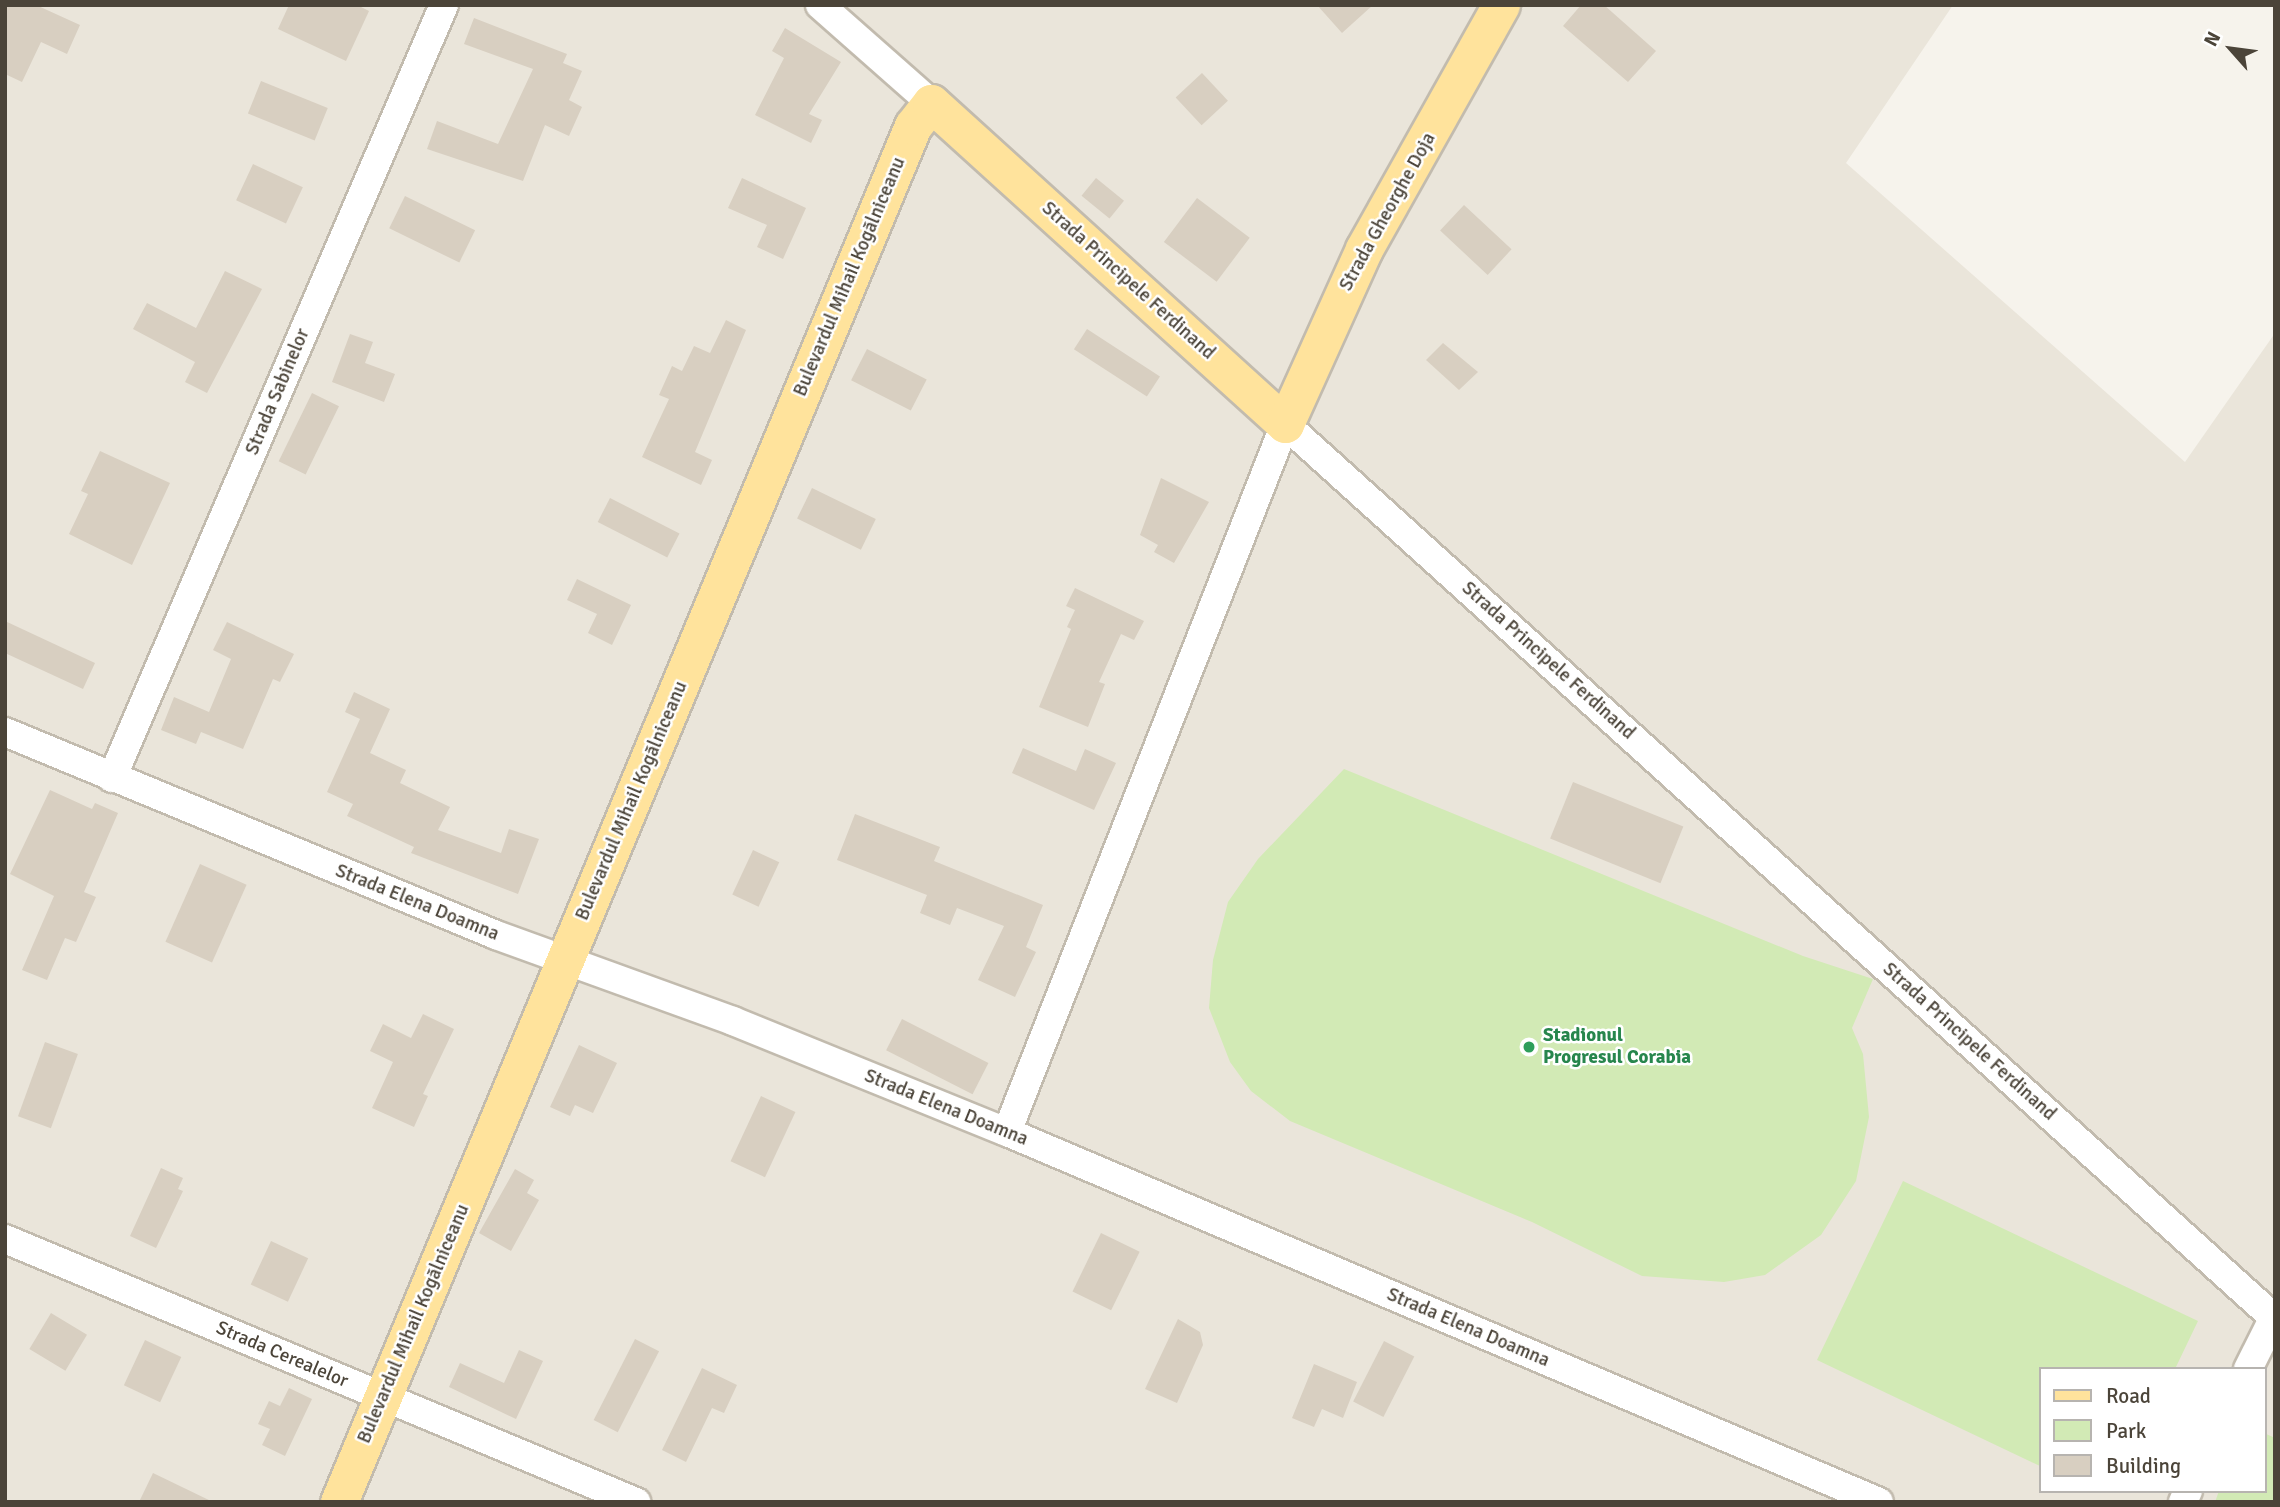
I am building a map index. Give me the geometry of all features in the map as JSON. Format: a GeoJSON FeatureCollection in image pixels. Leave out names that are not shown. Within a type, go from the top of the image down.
{"type":"FeatureCollection","features":[{"type":"Feature","properties":{"kind":"main road","name":"Strada Gheorghe Doja"},"geometry":{"type":"LineString","coordinates":[[1286,424],[1364,249],[1501,5]]}},
{"type":"Feature","properties":{"kind":"main road","name":"Strada Principele Ferdinand"},"geometry":{"type":"LineString","coordinates":[[931,103],[1286,424]]}},
{"type":"Feature","properties":{"kind":"main road","name":"Bulevardul Mihail Kogălniceanu"},"geometry":{"type":"LineString","coordinates":[[339,1502],[912,126],[931,103]]}},
{"type":"Feature","properties":{"kind":"street","name":"Strada Sabinelor"},"geometry":{"type":"LineString","coordinates":[[112,778],[444,5]]}},
{"type":"Feature","properties":{"kind":"street","name":"Strada Principele Ferdinand"},"geometry":{"type":"LineString","coordinates":[[820,5],[931,103]]}},
{"type":"Feature","properties":{"kind":"street","name":"Strada Principele Ferdinand"},"geometry":{"type":"LineString","coordinates":[[1286,424],[2274,1317]]}},
{"type":"Feature","properties":{"kind":"street"},"geometry":{"type":"LineString","coordinates":[[1007,1132],[1286,424]]}},
{"type":"Feature","properties":{"kind":"street","name":"Strada Elena Doamna"},"geometry":{"type":"LineString","coordinates":[[5,732],[565,962],[733,1021],[1007,1132],[1879,1502]]}},
{"type":"Feature","properties":{"kind":"street","name":"Strada Cerealelor"},"geometry":{"type":"LineString","coordinates":[[5,1239],[636,1502]]}},
{"type":"Feature","properties":{"kind":"street"},"geometry":{"type":"LineString","coordinates":[[2249,1367],[2274,1317]]}},
{"type":"Feature","properties":{"kind":"shaded area"},"geometry":{"type":"Polygon","coordinates":[[[5,5],[1953,5],[1846,163],[2185,462],[2275,333],[2275,1502],[5,1502],[5,5]]]}},
{"type":"Feature","properties":{"kind":"green space"},"geometry":{"type":"Polygon","coordinates":[[[1344,769],[1803,956],[1873,979],[1852,1028],[1863,1054],[1869,1117],[1856,1181],[1821,1235],[1765,1275],[1724,1282],[1642,1276],[1532,1222],[1290,1121],[1251,1091],[1230,1062],[1209,1008],[1213,960],[1228,902],[1258,859],[1344,769]]]}},
{"type":"Feature","properties":{"kind":"green space"},"geometry":{"type":"Polygon","coordinates":[[[1903,1181],[2198,1321],[2176,1367],[2038,1367],[2038,1465],[1817,1360],[1903,1181]]]}},
{"type":"Feature","properties":{"kind":"green space"},"geometry":{"type":"Polygon","coordinates":[[[2266,1434],[2275,1438],[2275,1502],[2215,1502],[2218,1493],[2266,1493],[2266,1434]]]}},
{"type":"Feature","properties":{"kind":"building"},"geometry":{"type":"Polygon","coordinates":[[[5,5],[36,5],[80,25],[67,54],[41,42],[22,82],[5,74],[5,5]]]}},
{"type":"Feature","properties":{"kind":"building"},"geometry":{"type":"Polygon","coordinates":[[[289,5],[357,5],[369,11],[346,61],[278,29],[289,5]]]}},
{"type":"Feature","properties":{"kind":"building"},"geometry":{"type":"Polygon","coordinates":[[[1317,5],[1373,5],[1342,33],[1317,5]]]}},
{"type":"Feature","properties":{"kind":"building"},"geometry":{"type":"Polygon","coordinates":[[[1581,5],[1604,5],[1656,51],[1628,82],[1563,26],[1581,5]]]}},
{"type":"Feature","properties":{"kind":"building"},"geometry":{"type":"Polygon","coordinates":[[[474,18],[567,54],[563,63],[582,71],[569,100],[582,107],[569,136],[545,125],[523,181],[427,149],[437,121],[498,144],[533,69],[464,44],[474,18]]]}},
{"type":"Feature","properties":{"kind":"building"},"geometry":{"type":"Polygon","coordinates":[[[785,28],[841,62],[809,114],[822,120],[811,143],[755,115],[784,58],[772,51],[785,28]]]}},
{"type":"Feature","properties":{"kind":"building"},"geometry":{"type":"Polygon","coordinates":[[[1202,73],[1228,101],[1202,125],[1176,98],[1202,73]]]}},
{"type":"Feature","properties":{"kind":"building"},"geometry":{"type":"Polygon","coordinates":[[[261,81],[328,108],[315,140],[248,113],[261,81]]]}},
{"type":"Feature","properties":{"kind":"building"},"geometry":{"type":"Polygon","coordinates":[[[253,164],[303,187],[286,223],[236,200],[253,164]]]}},
{"type":"Feature","properties":{"kind":"building"},"geometry":{"type":"Polygon","coordinates":[[[742,178],[806,208],[783,259],[757,247],[767,225],[728,208],[742,178]]]}},
{"type":"Feature","properties":{"kind":"building"},"geometry":{"type":"Polygon","coordinates":[[[1096,178],[1124,201],[1110,219],[1082,196],[1096,178]]]}},
{"type":"Feature","properties":{"kind":"building"},"geometry":{"type":"Polygon","coordinates":[[[405,196],[475,230],[459,263],[389,228],[405,196]]]}},
{"type":"Feature","properties":{"kind":"building"},"geometry":{"type":"Polygon","coordinates":[[[1197,198],[1250,238],[1217,282],[1164,242],[1197,198]]]}},
{"type":"Feature","properties":{"kind":"building"},"geometry":{"type":"Polygon","coordinates":[[[1464,205],[1512,249],[1488,275],[1440,231],[1464,205]]]}},
{"type":"Feature","properties":{"kind":"building"},"geometry":{"type":"Polygon","coordinates":[[[225,271],[262,289],[207,393],[185,382],[195,362],[133,329],[147,303],[196,328],[225,271]]]}},
{"type":"Feature","properties":{"kind":"building"},"geometry":{"type":"Polygon","coordinates":[[[726,320],[746,330],[695,452],[712,460],[701,485],[642,457],[669,399],[659,395],[672,366],[682,371],[694,346],[710,353],[726,320]]]}},
{"type":"Feature","properties":{"kind":"building"},"geometry":{"type":"Polygon","coordinates":[[[1087,329],[1160,376],[1147,397],[1074,349],[1087,329]]]}},
{"type":"Feature","properties":{"kind":"building"},"geometry":{"type":"Polygon","coordinates":[[[350,334],[373,342],[365,363],[395,374],[384,402],[332,382],[350,334]]]}},
{"type":"Feature","properties":{"kind":"building"},"geometry":{"type":"Polygon","coordinates":[[[1443,343],[1478,372],[1459,390],[1426,360],[1443,343]]]}},
{"type":"Feature","properties":{"kind":"building"},"geometry":{"type":"Polygon","coordinates":[[[867,349],[927,379],[911,411],[851,380],[867,349]]]}},
{"type":"Feature","properties":{"kind":"building"},"geometry":{"type":"Polygon","coordinates":[[[312,393],[339,406],[306,474],[279,461],[312,393]]]}},
{"type":"Feature","properties":{"kind":"building"},"geometry":{"type":"Polygon","coordinates":[[[100,451],[170,483],[132,565],[69,534],[88,494],[81,491],[100,451]]]}},
{"type":"Feature","properties":{"kind":"building"},"geometry":{"type":"Polygon","coordinates":[[[1161,478],[1209,502],[1174,563],[1154,552],[1158,545],[1140,535],[1161,478]]]}},
{"type":"Feature","properties":{"kind":"building"},"geometry":{"type":"Polygon","coordinates":[[[812,488],[876,519],[861,550],[797,519],[812,488]]]}},
{"type":"Feature","properties":{"kind":"building"},"geometry":{"type":"Polygon","coordinates":[[[610,498],[679,533],[667,557],[598,522],[610,498]]]}},
{"type":"Feature","properties":{"kind":"building"},"geometry":{"type":"Polygon","coordinates":[[[577,579],[631,605],[612,645],[588,633],[597,614],[567,600],[577,579]]]}},
{"type":"Feature","properties":{"kind":"building"},"geometry":{"type":"Polygon","coordinates":[[[1075,588],[1144,621],[1134,640],[1121,634],[1099,682],[1105,684],[1088,727],[1039,707],[1071,629],[1067,627],[1075,610],[1066,606],[1075,588]]]}},
{"type":"Feature","properties":{"kind":"building"},"geometry":{"type":"Polygon","coordinates":[[[5,621],[95,663],[83,689],[5,653],[5,621]]]}},
{"type":"Feature","properties":{"kind":"building"},"geometry":{"type":"Polygon","coordinates":[[[227,622],[294,654],[280,682],[273,679],[243,749],[201,732],[196,744],[161,730],[174,697],[209,712],[231,659],[213,650],[227,622]]]}},
{"type":"Feature","properties":{"kind":"building"},"geometry":{"type":"Polygon","coordinates":[[[354,692],[390,709],[370,753],[406,770],[400,783],[450,807],[438,830],[501,853],[509,829],[539,839],[518,894],[411,853],[414,847],[347,816],[353,804],[327,792],[360,719],[345,712],[354,692]]]}},
{"type":"Feature","properties":{"kind":"building"},"geometry":{"type":"Polygon","coordinates":[[[1023,748],[1076,771],[1085,749],[1116,763],[1094,810],[1012,773],[1023,748]]]}},
{"type":"Feature","properties":{"kind":"building"},"geometry":{"type":"Polygon","coordinates":[[[1573,782],[1683,827],[1660,883],[1550,839],[1573,782]]]}},
{"type":"Feature","properties":{"kind":"building"},"geometry":{"type":"Polygon","coordinates":[[[50,790],[92,809],[95,803],[118,813],[84,892],[96,897],[76,942],[65,938],[47,980],[22,970],[54,896],[10,874],[50,790]]]}},
{"type":"Feature","properties":{"kind":"building"},"geometry":{"type":"Polygon","coordinates":[[[855,814],[940,847],[934,861],[1043,905],[1026,947],[1036,952],[1015,997],[978,980],[1004,926],[957,908],[950,925],[920,913],[927,895],[837,860],[855,814]]]}},
{"type":"Feature","properties":{"kind":"building"},"geometry":{"type":"Polygon","coordinates":[[[753,850],[779,862],[759,907],[732,894],[753,850]]]}},
{"type":"Feature","properties":{"kind":"building"},"geometry":{"type":"Polygon","coordinates":[[[200,864],[247,885],[212,962],[165,942],[200,864]]]}},
{"type":"Feature","properties":{"kind":"building"},"geometry":{"type":"Polygon","coordinates":[[[423,1014],[454,1029],[423,1094],[428,1096],[414,1127],[372,1108],[393,1062],[370,1051],[383,1024],[411,1038],[423,1014]]]}},
{"type":"Feature","properties":{"kind":"building"},"geometry":{"type":"Polygon","coordinates":[[[902,1019],[988,1063],[973,1094],[886,1050],[902,1019]]]}},
{"type":"Feature","properties":{"kind":"building"},"geometry":{"type":"Polygon","coordinates":[[[45,1042],[78,1054],[51,1128],[18,1116],[45,1042]]]}},
{"type":"Feature","properties":{"kind":"building"},"geometry":{"type":"Polygon","coordinates":[[[579,1045],[617,1063],[593,1113],[575,1105],[570,1116],[550,1107],[579,1045]]]}},
{"type":"Feature","properties":{"kind":"building"},"geometry":{"type":"Polygon","coordinates":[[[761,1096],[795,1112],[765,1177],[731,1161],[761,1096]]]}},
{"type":"Feature","properties":{"kind":"building"},"geometry":{"type":"Polygon","coordinates":[[[161,1168],[183,1178],[178,1189],[183,1191],[156,1248],[130,1236],[161,1168]]]}},
{"type":"Feature","properties":{"kind":"building"},"geometry":{"type":"Polygon","coordinates":[[[515,1169],[534,1180],[527,1193],[539,1200],[511,1251],[479,1233],[515,1169]]]}},
{"type":"Feature","properties":{"kind":"building"},"geometry":{"type":"Polygon","coordinates":[[[1101,1233],[1140,1252],[1111,1310],[1073,1291],[1101,1233]]]}},
{"type":"Feature","properties":{"kind":"building"},"geometry":{"type":"Polygon","coordinates":[[[271,1241],[308,1258],[288,1302],[251,1285],[271,1241]]]}},
{"type":"Feature","properties":{"kind":"building"},"geometry":{"type":"Polygon","coordinates":[[[51,1313],[87,1335],[65,1371],[29,1349],[51,1313]]]}},
{"type":"Feature","properties":{"kind":"building"},"geometry":{"type":"Polygon","coordinates":[[[1178,1319],[1200,1332],[1203,1345],[1177,1403],[1145,1389],[1178,1319]]]}},
{"type":"Feature","properties":{"kind":"building"},"geometry":{"type":"Polygon","coordinates":[[[635,1339],[659,1351],[618,1432],[594,1420],[635,1339]]]}},
{"type":"Feature","properties":{"kind":"building"},"geometry":{"type":"Polygon","coordinates":[[[145,1340],[181,1357],[160,1402],[124,1385],[145,1340]]]}},
{"type":"Feature","properties":{"kind":"building"},"geometry":{"type":"Polygon","coordinates":[[[1384,1341],[1414,1356],[1383,1417],[1353,1402],[1384,1341]]]}},
{"type":"Feature","properties":{"kind":"building"},"geometry":{"type":"Polygon","coordinates":[[[519,1350],[543,1361],[516,1419],[449,1387],[460,1363],[504,1383],[519,1350]]]}},
{"type":"Feature","properties":{"kind":"building"},"geometry":{"type":"Polygon","coordinates":[[[1314,1364],[1357,1382],[1343,1418],[1322,1409],[1314,1427],[1292,1418],[1314,1364]]]}},
{"type":"Feature","properties":{"kind":"building"},"geometry":{"type":"Polygon","coordinates":[[[702,1368],[737,1385],[724,1413],[712,1408],[686,1462],[662,1450],[702,1368]]]}},
{"type":"Feature","properties":{"kind":"building"},"geometry":{"type":"Polygon","coordinates":[[[289,1388],[312,1399],[285,1456],[262,1445],[270,1429],[258,1424],[269,1401],[280,1406],[289,1388]]]}},
{"type":"Feature","properties":{"kind":"building"},"geometry":{"type":"Polygon","coordinates":[[[153,1473],[213,1502],[139,1502],[153,1473]]]}},
{"type":"Feature","properties":{"kind":"place","name":"Stadionul Progresul Corabia"},"geometry":{"type":"Point","coordinates":[1529,1047]}}]}
